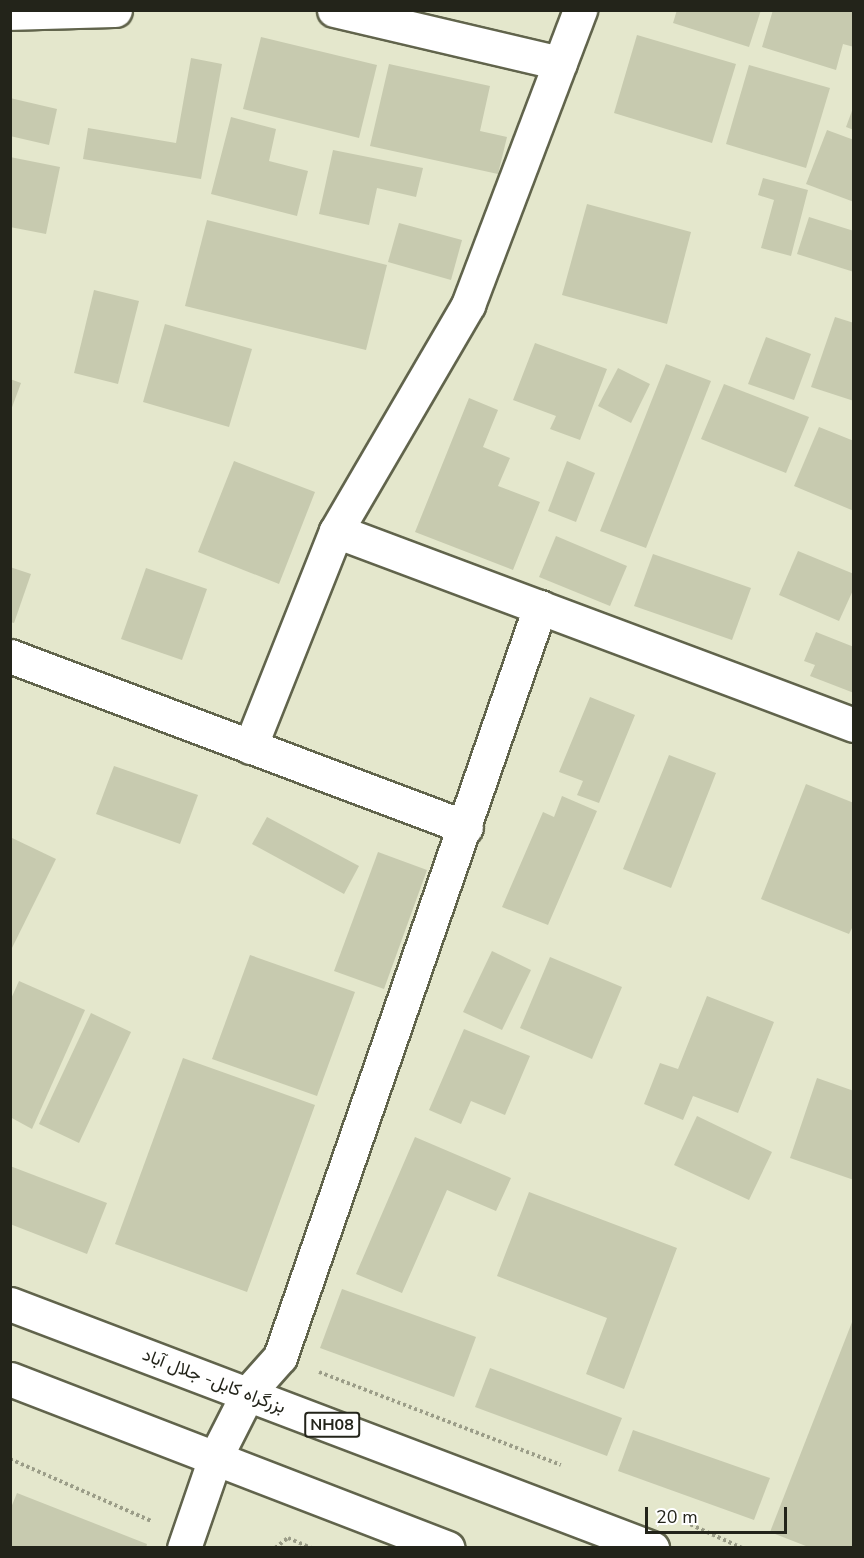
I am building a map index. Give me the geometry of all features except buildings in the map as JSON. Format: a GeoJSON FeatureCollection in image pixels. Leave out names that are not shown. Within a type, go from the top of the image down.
{"type":"FeatureCollection","features":[{"type":"Feature","properties":{"kind":"main road"},"geometry":{"type":"LineString","coordinates":[[10,13],[115,10]]}},
{"type":"Feature","properties":{"kind":"main road"},"geometry":{"type":"LineString","coordinates":[[334,10],[560,63]]}},
{"type":"Feature","properties":{"kind":"main road"},"geometry":{"type":"LineString","coordinates":[[250,747],[336,531],[468,305],[579,10]]}},
{"type":"Feature","properties":{"kind":"main road"},"geometry":{"type":"LineString","coordinates":[[336,531],[854,725]]}},
{"type":"Feature","properties":{"kind":"main road"},"geometry":{"type":"LineString","coordinates":[[185,1542],[215,1458],[248,1393],[280,1357],[466,827],[540,607]]}},
{"type":"Feature","properties":{"kind":"main road"},"geometry":{"type":"LineString","coordinates":[[10,656],[466,827]]}},
{"type":"Feature","properties":{"kind":"main road","name":"بزرگراه کابل- جلال آباد"},"geometry":{"type":"LineString","coordinates":[[10,1304],[652,1548]]}},
{"type":"Feature","properties":{"kind":"main road"},"geometry":{"type":"LineString","coordinates":[[10,1379],[448,1548]]}},
{"type":"Feature","properties":{"kind":"path"},"geometry":{"type":"LineString","coordinates":[[10,1459],[185,1542]]}},
{"type":"Feature","properties":{"kind":"path"},"geometry":{"type":"LineString","coordinates":[[275,1548],[288,1538],[311,1548]]}}]}
